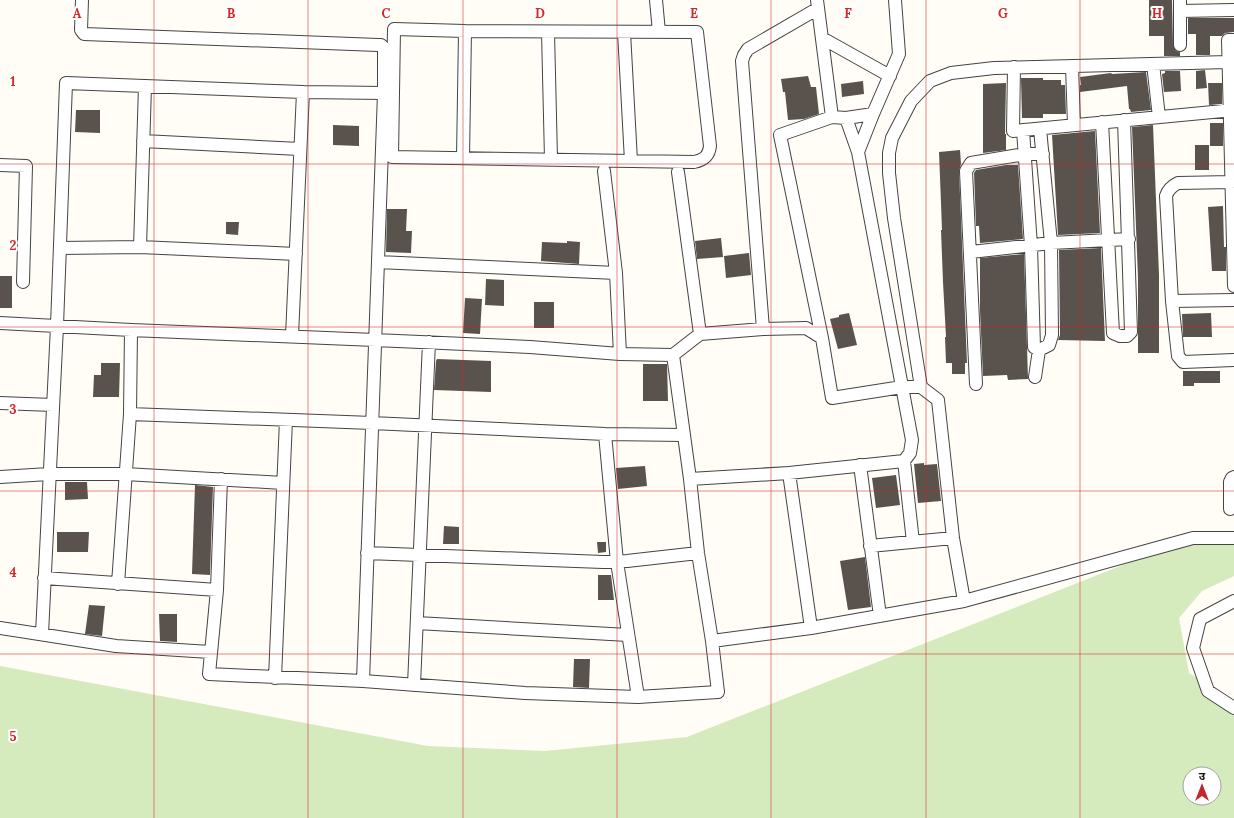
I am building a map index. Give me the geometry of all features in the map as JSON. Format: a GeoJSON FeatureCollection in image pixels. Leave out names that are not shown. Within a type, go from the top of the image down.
{"type":"FeatureCollection","features":[{"type":"Feature","properties":{"kind":"street"},"geometry":{"type":"LineString","coordinates":[[82,0],[81,30],[84,34],[381,45],[384,50],[384,93],[363,681]]}},
{"type":"Feature","properties":{"kind":"street"},"geometry":{"type":"LineString","coordinates":[[656,0],[659,32]]}},
{"type":"Feature","properties":{"kind":"street"},"geometry":{"type":"LineString","coordinates":[[858,152],[900,54],[895,0]]}},
{"type":"Feature","properties":{"kind":"street"},"geometry":{"type":"LineString","coordinates":[[763,329],[742,62],[748,49],[817,4],[832,117]]}},
{"type":"Feature","properties":{"kind":"street"},"geometry":{"type":"LineString","coordinates":[[1180,45],[1180,6],[1234,10]]}},
{"type":"Feature","properties":{"kind":"street"},"geometry":{"type":"LineString","coordinates":[[394,29],[548,32],[659,32],[697,32],[710,146],[709,153],[706,158],[694,162],[392,157],[394,29]]}},
{"type":"Feature","properties":{"kind":"street"},"geometry":{"type":"LineString","coordinates":[[462,158],[465,31]]}},
{"type":"Feature","properties":{"kind":"street"},"geometry":{"type":"LineString","coordinates":[[548,32],[551,159]]}},
{"type":"Feature","properties":{"kind":"street"},"geometry":{"type":"LineString","coordinates":[[624,32],[631,161]]}},
{"type":"Feature","properties":{"kind":"street"},"geometry":{"type":"LineString","coordinates":[[822,38],[890,76]]}},
{"type":"Feature","properties":{"kind":"street"},"geometry":{"type":"LineString","coordinates":[[1234,40],[1228,40],[1228,62],[1232,110],[1234,286]]}},
{"type":"Feature","properties":{"kind":"street"},"geometry":{"type":"LineString","coordinates":[[921,387],[894,218],[889,173],[889,153],[892,138],[911,101],[930,82],[951,73],[1014,67],[1228,62]]}},
{"type":"Feature","properties":{"kind":"street"},"geometry":{"type":"LineString","coordinates":[[1153,64],[1159,117]]}},
{"type":"Feature","properties":{"kind":"street"},"geometry":{"type":"LineString","coordinates":[[1072,66],[1074,125]]}},
{"type":"Feature","properties":{"kind":"street"},"geometry":{"type":"LineString","coordinates":[[1014,67],[1014,131],[1232,110]]}},
{"type":"Feature","properties":{"kind":"street"},"geometry":{"type":"LineString","coordinates":[[42,634],[57,326],[66,83],[303,92],[384,93]]}},
{"type":"Feature","properties":{"kind":"street"},"geometry":{"type":"LineString","coordinates":[[140,247],[145,86]]}},
{"type":"Feature","properties":{"kind":"street"},"geometry":{"type":"LineString","coordinates":[[292,336],[303,92]]}},
{"type":"Feature","properties":{"kind":"street"},"geometry":{"type":"LineString","coordinates":[[873,114],[846,118],[832,117],[780,135],[822,338],[832,398],[902,387],[921,387],[938,400],[952,538],[964,601]]}},
{"type":"Feature","properties":{"kind":"street"},"geometry":{"type":"LineString","coordinates":[[846,118],[858,152],[912,440],[910,453],[904,461],[913,542]]}},
{"type":"Feature","properties":{"kind":"street"},"geometry":{"type":"LineString","coordinates":[[1102,122],[1113,333],[1120,336],[1127,336],[1131,332],[1124,120]]}},
{"type":"Feature","properties":{"kind":"street"},"geometry":{"type":"LineString","coordinates":[[1039,350],[1049,345],[1052,335],[1051,243],[1040,129]]}},
{"type":"Feature","properties":{"kind":"street"},"geometry":{"type":"LineString","coordinates":[[1023,130],[1031,246],[1034,347],[1039,350]]}},
{"type":"Feature","properties":{"kind":"street"},"geometry":{"type":"LineString","coordinates":[[143,141],[300,149]]}},
{"type":"Feature","properties":{"kind":"street"},"geometry":{"type":"LineString","coordinates":[[976,384],[966,171],[971,163],[1024,154],[1043,154]]}},
{"type":"Feature","properties":{"kind":"street"},"geometry":{"type":"LineString","coordinates":[[0,165],[26,166],[23,282]]}},
{"type":"Feature","properties":{"kind":"street"},"geometry":{"type":"LineString","coordinates":[[604,171],[616,272],[620,354]]}},
{"type":"Feature","properties":{"kind":"street"},"geometry":{"type":"LineString","coordinates":[[678,172],[700,334]]}},
{"type":"Feature","properties":{"kind":"street"},"geometry":{"type":"LineString","coordinates":[[1232,182],[1178,183],[1168,190],[1166,196],[1172,302],[1177,353],[1183,362],[1234,360]]}},
{"type":"Feature","properties":{"kind":"street"},"geometry":{"type":"LineString","coordinates":[[970,252],[1051,243],[1129,239]]}},
{"type":"Feature","properties":{"kind":"street"},"geometry":{"type":"LineString","coordinates":[[60,248],[140,247],[296,254]]}},
{"type":"Feature","properties":{"kind":"street"},"geometry":{"type":"LineString","coordinates":[[378,262],[616,272]]}},
{"type":"Feature","properties":{"kind":"street"},"geometry":{"type":"LineString","coordinates":[[1172,302],[1234,300]]}},
{"type":"Feature","properties":{"kind":"street"},"geometry":{"type":"LineString","coordinates":[[0,323],[530,347],[620,354],[673,355],[700,334],[763,329],[806,328],[822,338]]}},
{"type":"Feature","properties":{"kind":"street"},"geometry":{"type":"LineString","coordinates":[[118,584],[130,414],[132,330]]}},
{"type":"Feature","properties":{"kind":"street"},"geometry":{"type":"LineString","coordinates":[[414,685],[429,342]]}},
{"type":"Feature","properties":{"kind":"street"},"geometry":{"type":"LineString","coordinates":[[1035,377],[1039,350]]}},
{"type":"Feature","properties":{"kind":"street"},"geometry":{"type":"LineString","coordinates":[[220,479],[217,590],[210,652],[210,674],[363,681],[525,693],[638,697],[718,692],[712,641],[698,553],[690,479],[673,355]]}},
{"type":"Feature","properties":{"kind":"street"},"geometry":{"type":"LineString","coordinates":[[0,403],[52,405]]}},
{"type":"Feature","properties":{"kind":"street"},"geometry":{"type":"LineString","coordinates":[[130,414],[605,434],[684,435]]}},
{"type":"Feature","properties":{"kind":"street"},"geometry":{"type":"LineString","coordinates":[[275,678],[286,420]]}},
{"type":"Feature","properties":{"kind":"street"},"geometry":{"type":"LineString","coordinates":[[605,434],[617,562],[638,697]]}},
{"type":"Feature","properties":{"kind":"street"},"geometry":{"type":"LineString","coordinates":[[690,479],[789,473],[904,461]]}},
{"type":"Feature","properties":{"kind":"street"},"geometry":{"type":"LineString","coordinates":[[860,466],[880,616]]}},
{"type":"Feature","properties":{"kind":"street"},"geometry":{"type":"LineString","coordinates":[[789,473],[811,628]]}},
{"type":"Feature","properties":{"kind":"street"},"geometry":{"type":"LineString","coordinates":[[0,477],[49,474],[125,474],[284,483]]}},
{"type":"Feature","properties":{"kind":"street"},"geometry":{"type":"LineString","coordinates":[[1230,509],[1230,482],[1234,477]]}},
{"type":"Feature","properties":{"kind":"street"},"geometry":{"type":"LineString","coordinates":[[870,546],[952,538]]}},
{"type":"Feature","properties":{"kind":"street"},"geometry":{"type":"LineString","coordinates":[[712,641],[811,628],[964,601],[1193,538],[1234,538]]}},
{"type":"Feature","properties":{"kind":"street"},"geometry":{"type":"LineString","coordinates":[[367,553],[595,562],[617,562],[698,553]]}},
{"type":"Feature","properties":{"kind":"street"},"geometry":{"type":"LineString","coordinates":[[44,578],[217,590]]}},
{"type":"Feature","properties":{"kind":"street"},"geometry":{"type":"LineString","coordinates":[[1234,601],[1200,619],[1193,648],[1208,691],[1234,708]]}},
{"type":"Feature","properties":{"kind":"street"},"geometry":{"type":"LineString","coordinates":[[417,623],[628,635]]}},
{"type":"Feature","properties":{"kind":"street"},"geometry":{"type":"LineString","coordinates":[[0,628],[116,646],[210,652]]}},
{"type":"Feature","properties":{"kind":"green space"},"geometry":{"type":"Polygon","coordinates":[[[1234,539],[1234,576],[1202,591],[1179,618],[1189,673],[1234,701],[1234,818],[0,818],[0,666],[428,746],[545,751],[687,737],[1128,563],[1192,541],[1234,539]]]}},
{"type":"Feature","properties":{"kind":"building"},"geometry":{"type":"Polygon","coordinates":[[[1149,0],[1172,0],[1173,45],[1176,51],[1180,52],[1180,56],[1164,56],[1164,36],[1149,36],[1149,0]]]}},
{"type":"Feature","properties":{"kind":"building"},"geometry":{"type":"Polygon","coordinates":[[[1188,18],[1234,18],[1234,32],[1225,33],[1222,36],[1210,36],[1210,55],[1196,55],[1196,34],[1188,34],[1188,18]]]}},
{"type":"Feature","properties":{"kind":"building"},"geometry":{"type":"Polygon","coordinates":[[[1205,70],[1207,88],[1196,89],[1196,71],[1205,70]]]}},
{"type":"Feature","properties":{"kind":"building"},"geometry":{"type":"Polygon","coordinates":[[[1165,71],[1180,71],[1181,91],[1164,92],[1162,74],[1165,73],[1165,71]]]}},
{"type":"Feature","properties":{"kind":"building"},"geometry":{"type":"Polygon","coordinates":[[[1146,72],[1151,110],[1131,112],[1129,109],[1127,86],[1080,92],[1080,77],[1111,73],[1146,72]]]}},
{"type":"Feature","properties":{"kind":"building"},"geometry":{"type":"Polygon","coordinates":[[[808,76],[811,87],[816,87],[819,114],[804,119],[788,120],[785,92],[783,92],[781,79],[808,76]]]}},
{"type":"Feature","properties":{"kind":"building"},"geometry":{"type":"Polygon","coordinates":[[[1021,78],[1061,80],[1061,85],[1065,85],[1066,114],[1043,114],[1043,118],[1022,118],[1021,78]]]}},
{"type":"Feature","properties":{"kind":"building"},"geometry":{"type":"Polygon","coordinates":[[[863,81],[864,94],[842,97],[841,84],[863,81]]]}},
{"type":"Feature","properties":{"kind":"building"},"geometry":{"type":"Polygon","coordinates":[[[1006,83],[1006,150],[983,153],[983,84],[1006,83]]]}},
{"type":"Feature","properties":{"kind":"building"},"geometry":{"type":"Polygon","coordinates":[[[1208,83],[1222,83],[1222,104],[1209,105],[1208,83]]]}},
{"type":"Feature","properties":{"kind":"building"},"geometry":{"type":"Polygon","coordinates":[[[76,110],[100,110],[100,133],[75,132],[76,110]]]}},
{"type":"Feature","properties":{"kind":"building"},"geometry":{"type":"Polygon","coordinates":[[[1210,123],[1223,123],[1223,146],[1210,146],[1210,123]]]}},
{"type":"Feature","properties":{"kind":"building"},"geometry":{"type":"Polygon","coordinates":[[[333,125],[359,126],[359,146],[333,145],[333,125]]]}},
{"type":"Feature","properties":{"kind":"building"},"geometry":{"type":"Polygon","coordinates":[[[1153,125],[1159,275],[1159,353],[1138,353],[1138,278],[1132,127],[1153,125]]]}},
{"type":"Feature","properties":{"kind":"building"},"geometry":{"type":"Polygon","coordinates":[[[1095,131],[1100,233],[1058,235],[1052,135],[1095,131]]]}},
{"type":"Feature","properties":{"kind":"building"},"geometry":{"type":"Polygon","coordinates":[[[1195,145],[1209,145],[1209,170],[1195,170],[1195,145]]]}},
{"type":"Feature","properties":{"kind":"building"},"geometry":{"type":"Polygon","coordinates":[[[960,150],[961,164],[959,171],[967,363],[965,363],[965,374],[952,374],[952,363],[946,363],[939,152],[960,150]]]}},
{"type":"Feature","properties":{"kind":"building"},"geometry":{"type":"Polygon","coordinates":[[[1006,165],[1018,165],[1023,239],[980,243],[979,226],[976,226],[974,173],[976,170],[1006,165]]]}},
{"type":"Feature","properties":{"kind":"building"},"geometry":{"type":"Polygon","coordinates":[[[1223,206],[1226,271],[1212,271],[1208,207],[1223,206]]]}},
{"type":"Feature","properties":{"kind":"building"},"geometry":{"type":"Polygon","coordinates":[[[387,209],[407,209],[406,231],[412,231],[411,253],[386,252],[387,209]]]}},
{"type":"Feature","properties":{"kind":"building"},"geometry":{"type":"Polygon","coordinates":[[[226,222],[239,222],[238,235],[226,234],[226,222]]]}},
{"type":"Feature","properties":{"kind":"building"},"geometry":{"type":"Polygon","coordinates":[[[721,238],[723,257],[697,259],[695,241],[721,238]]]}},
{"type":"Feature","properties":{"kind":"building"},"geometry":{"type":"Polygon","coordinates":[[[567,241],[580,242],[579,264],[541,261],[542,242],[567,243],[567,241]]]}},
{"type":"Feature","properties":{"kind":"building"},"geometry":{"type":"Polygon","coordinates":[[[1101,248],[1105,341],[1058,340],[1060,335],[1059,250],[1101,248]]]}},
{"type":"Feature","properties":{"kind":"building"},"geometry":{"type":"Polygon","coordinates":[[[749,253],[751,275],[726,278],[724,256],[749,253]]]}},
{"type":"Feature","properties":{"kind":"building"},"geometry":{"type":"Polygon","coordinates":[[[1024,254],[1028,379],[1008,380],[1007,375],[983,376],[980,311],[980,258],[1024,254]]]}},
{"type":"Feature","properties":{"kind":"building"},"geometry":{"type":"Polygon","coordinates":[[[0,276],[12,276],[12,308],[0,308],[0,276]]]}},
{"type":"Feature","properties":{"kind":"building"},"geometry":{"type":"Polygon","coordinates":[[[486,279],[504,280],[504,306],[485,305],[486,279]]]}},
{"type":"Feature","properties":{"kind":"building"},"geometry":{"type":"Polygon","coordinates":[[[465,298],[482,299],[480,334],[463,333],[465,298]]]}},
{"type":"Feature","properties":{"kind":"building"},"geometry":{"type":"Polygon","coordinates":[[[534,302],[554,302],[554,328],[534,328],[534,302]]]}},
{"type":"Feature","properties":{"kind":"building"},"geometry":{"type":"Polygon","coordinates":[[[849,313],[857,345],[838,349],[830,319],[849,313]]]}},
{"type":"Feature","properties":{"kind":"building"},"geometry":{"type":"Polygon","coordinates":[[[1211,313],[1212,337],[1183,337],[1182,314],[1211,313]]]}},
{"type":"Feature","properties":{"kind":"building"},"geometry":{"type":"Polygon","coordinates":[[[437,359],[491,361],[491,392],[434,390],[437,359]]]}},
{"type":"Feature","properties":{"kind":"building"},"geometry":{"type":"Polygon","coordinates":[[[101,363],[120,363],[119,397],[93,397],[94,375],[101,375],[101,363]]]}},
{"type":"Feature","properties":{"kind":"building"},"geometry":{"type":"Polygon","coordinates":[[[643,364],[667,364],[668,401],[643,401],[643,364]]]}},
{"type":"Feature","properties":{"kind":"building"},"geometry":{"type":"Polygon","coordinates":[[[1183,371],[1220,371],[1220,383],[1194,383],[1194,386],[1183,386],[1183,371]]]}},
{"type":"Feature","properties":{"kind":"building"},"geometry":{"type":"Polygon","coordinates":[[[924,463],[924,465],[937,464],[941,501],[918,503],[914,464],[924,463]]]}},
{"type":"Feature","properties":{"kind":"building"},"geometry":{"type":"Polygon","coordinates":[[[645,466],[647,486],[618,489],[616,468],[645,466]]]}},
{"type":"Feature","properties":{"kind":"building"},"geometry":{"type":"Polygon","coordinates":[[[896,475],[900,505],[876,508],[872,478],[896,475]]]}},
{"type":"Feature","properties":{"kind":"building"},"geometry":{"type":"Polygon","coordinates":[[[65,482],[87,482],[88,499],[65,500],[65,482]]]}},
{"type":"Feature","properties":{"kind":"building"},"geometry":{"type":"Polygon","coordinates":[[[195,485],[213,487],[210,575],[192,574],[195,485]]]}},
{"type":"Feature","properties":{"kind":"building"},"geometry":{"type":"Polygon","coordinates":[[[444,526],[459,527],[459,544],[443,544],[444,526]]]}},
{"type":"Feature","properties":{"kind":"building"},"geometry":{"type":"Polygon","coordinates":[[[57,532],[89,532],[88,552],[57,552],[57,532]]]}},
{"type":"Feature","properties":{"kind":"building"},"geometry":{"type":"Polygon","coordinates":[[[597,542],[606,542],[606,552],[598,553],[597,542]]]}},
{"type":"Feature","properties":{"kind":"building"},"geometry":{"type":"Polygon","coordinates":[[[865,557],[871,607],[848,610],[840,561],[865,557]]]}},
{"type":"Feature","properties":{"kind":"building"},"geometry":{"type":"Polygon","coordinates":[[[598,575],[611,575],[614,600],[598,600],[598,575]]]}},
{"type":"Feature","properties":{"kind":"building"},"geometry":{"type":"Polygon","coordinates":[[[89,605],[105,606],[102,636],[85,634],[89,605]]]}},
{"type":"Feature","properties":{"kind":"building"},"geometry":{"type":"Polygon","coordinates":[[[159,614],[177,614],[177,642],[160,641],[159,614]]]}},
{"type":"Feature","properties":{"kind":"building"},"geometry":{"type":"Polygon","coordinates":[[[574,659],[590,659],[589,688],[573,687],[574,659]]]}}]}
